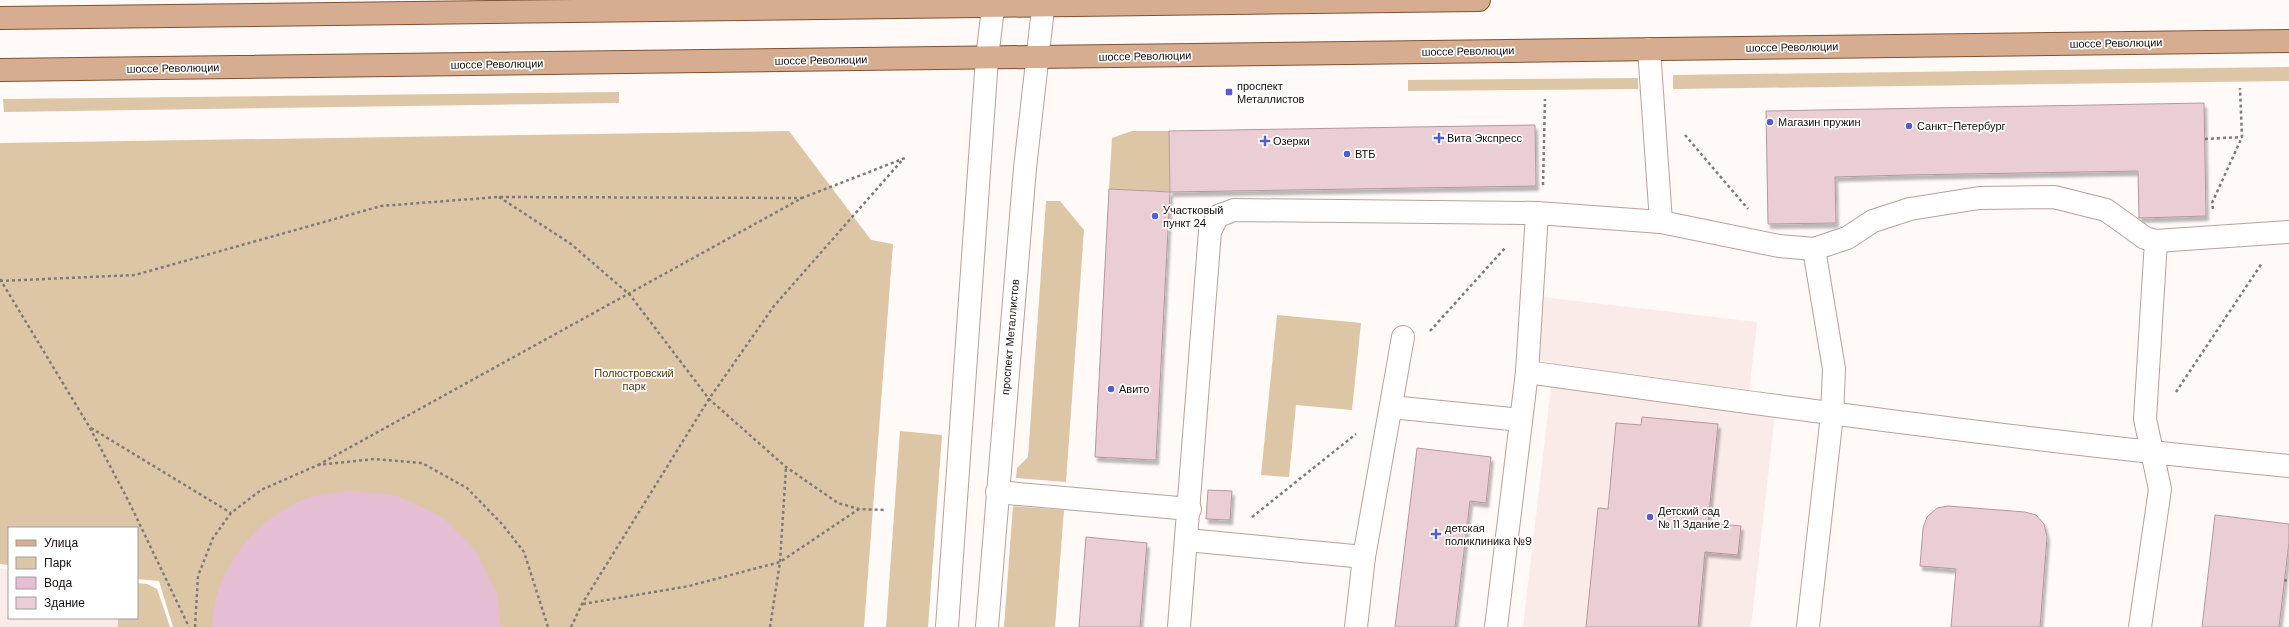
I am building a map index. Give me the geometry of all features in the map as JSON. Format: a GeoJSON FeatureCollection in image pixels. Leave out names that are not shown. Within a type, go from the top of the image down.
{"type":"FeatureCollection","features":[{"type":"Feature","properties":{"kind":"main road"},"geometry":{"type":"LineString","coordinates":[[0,18],[497,6],[1479,0]]}},
{"type":"Feature","properties":{"kind":"main road","name":"шоссе Революции"},"geometry":{"type":"LineString","coordinates":[[0,70],[2289,41]]}},
{"type":"Feature","properties":{"kind":"street"},"geometry":{"type":"LineString","coordinates":[[947,627],[987,58],[994,3]]}},
{"type":"Feature","properties":{"kind":"street","name":"проспект Металлистов"},"geometry":{"type":"LineString","coordinates":[[987,627],[1024,175],[1043,3]]}},
{"type":"Feature","properties":{"kind":"street"},"geometry":{"type":"LineString","coordinates":[[1649,48],[1660,222]]}},
{"type":"Feature","properties":{"kind":"street"},"geometry":{"type":"LineString","coordinates":[[1179,627],[1190,509],[1210,231],[1218,216],[1234,210],[1537,213],[1660,222],[1779,246],[1814,250],[1847,238],[1873,221],[1910,209],[1987,198],[2054,197],[2106,210],[2145,238],[2156,241],[2286,232]]}},
{"type":"Feature","properties":{"kind":"street"},"geometry":{"type":"LineString","coordinates":[[1496,627],[1527,372],[1537,213]]}},
{"type":"Feature","properties":{"kind":"street"},"geometry":{"type":"LineString","coordinates":[[2140,627],[2160,489],[2146,419],[2156,241]]}},
{"type":"Feature","properties":{"kind":"street"},"geometry":{"type":"LineString","coordinates":[[1808,627],[1832,415],[1834,369],[1814,250]]}},
{"type":"Feature","properties":{"kind":"street"},"geometry":{"type":"LineString","coordinates":[[1356,627],[1364,557],[1403,337]]}},
{"type":"Feature","properties":{"kind":"street"},"geometry":{"type":"LineString","coordinates":[[1527,372],[1832,415],[2152,453],[2289,466]]}},
{"type":"Feature","properties":{"kind":"street"},"geometry":{"type":"LineString","coordinates":[[1391,406],[1521,420]]}},
{"type":"Feature","properties":{"kind":"street"},"geometry":{"type":"LineString","coordinates":[[997,492],[1190,509]]}},
{"type":"Feature","properties":{"kind":"street"},"geometry":{"type":"LineString","coordinates":[[1187,540],[1364,557]]}},
{"type":"Feature","properties":{"kind":"path"},"geometry":{"type":"LineString","coordinates":[[2214,237],[2212,203],[2242,137],[2240,88]]}},
{"type":"Feature","properties":{"kind":"path"},"geometry":{"type":"LineString","coordinates":[[1398,367],[1537,213],[1543,192],[1545,99]]}},
{"type":"Feature","properties":{"kind":"path"},"geometry":{"type":"LineString","coordinates":[[1683,133],[1749,210]]}},
{"type":"Feature","properties":{"kind":"path"},"geometry":{"type":"LineString","coordinates":[[2205,139],[2242,137]]}},
{"type":"Feature","properties":{"kind":"path"},"geometry":{"type":"LineString","coordinates":[[196,627],[198,576],[213,538],[231,513],[261,490],[318,465],[630,295],[802,198],[905,158],[774,306],[709,399],[582,604],[571,627]]}},
{"type":"Feature","properties":{"kind":"path"},"geometry":{"type":"LineString","coordinates":[[498,197],[571,244],[630,295],[709,399],[786,467],[838,503],[858,509],[884,510]]}},
{"type":"Feature","properties":{"kind":"path"},"geometry":{"type":"LineString","coordinates":[[189,627],[129,502],[90,428],[0,280],[135,275],[381,206],[498,197],[802,198]]}},
{"type":"Feature","properties":{"kind":"path"},"geometry":{"type":"LineString","coordinates":[[2174,395],[2286,232]]}},
{"type":"Feature","properties":{"kind":"path"},"geometry":{"type":"LineString","coordinates":[[1219,543],[1391,406]]}},
{"type":"Feature","properties":{"kind":"path"},"geometry":{"type":"LineString","coordinates":[[90,428],[231,513]]}},
{"type":"Feature","properties":{"kind":"path"},"geometry":{"type":"LineString","coordinates":[[318,465],[374,459],[422,463],[467,488],[502,524],[524,552],[548,627]]}},
{"type":"Feature","properties":{"kind":"path"},"geometry":{"type":"LineString","coordinates":[[770,627],[780,562],[786,467]]}},
{"type":"Feature","properties":{"kind":"path"},"geometry":{"type":"LineString","coordinates":[[582,604],[689,586],[780,562],[858,509]]}},
{"type":"Feature","properties":{"kind":"path"},"geometry":{"type":"LineString","coordinates":[[2284,580],[2289,581]]}},
{"type":"Feature","properties":{"kind":"shaded area","name":"Детский сад № 11 Здание 2"},"geometry":{"type":"Polygon","coordinates":[[[1542,297],[1757,322],[1749,392],[1777,396],[1751,627],[1523,627],[1554,362],[1535,360],[1542,297]]]}},
{"type":"Feature","properties":{"kind":"shaded area"},"geometry":{"type":"Polygon","coordinates":[[[0,568],[8,569],[8,619],[138,619],[138,583],[147,584],[157,589],[170,627],[0,627],[0,568]]]}},
{"type":"Feature","properties":{"kind":"green space"},"geometry":{"type":"Polygon","coordinates":[[[2289,67],[2289,81],[1673,89],[1673,75],[2289,67]]]}},
{"type":"Feature","properties":{"kind":"green space"},"geometry":{"type":"Polygon","coordinates":[[[1638,78],[1638,89],[1408,91],[1408,80],[1638,78]]]}},
{"type":"Feature","properties":{"kind":"green space"},"geometry":{"type":"Polygon","coordinates":[[[619,92],[619,103],[4,112],[3,99],[619,92]]]}},
{"type":"Feature","properties":{"kind":"green space","name":"Полюстровский парк"},"geometry":{"type":"Polygon","coordinates":[[[789,131],[871,240],[893,244],[864,627],[173,627],[159,581],[138,579],[138,527],[8,527],[8,565],[0,564],[0,143],[789,131]]]}},
{"type":"Feature","properties":{"kind":"green space"},"geometry":{"type":"Polygon","coordinates":[[[1132,131],[1169,131],[1170,192],[1109,189],[1112,138],[1132,131]]]}},
{"type":"Feature","properties":{"kind":"green space"},"geometry":{"type":"Polygon","coordinates":[[[1046,201],[1060,201],[1084,230],[1066,482],[1016,478],[1017,468],[1028,457],[1046,201]]]}},
{"type":"Feature","properties":{"kind":"green space"},"geometry":{"type":"Polygon","coordinates":[[[1277,315],[1361,323],[1352,410],[1296,405],[1289,477],[1261,475],[1277,315]]]}},
{"type":"Feature","properties":{"kind":"green space"},"geometry":{"type":"Polygon","coordinates":[[[900,431],[942,435],[928,627],[886,627],[900,431]]]}},
{"type":"Feature","properties":{"kind":"green space"},"geometry":{"type":"Polygon","coordinates":[[[1013,506],[1064,510],[1055,627],[1004,627],[1013,506]]]}},
{"type":"Feature","properties":{"kind":"green space"},"geometry":{"type":"Polygon","coordinates":[[[138,583],[147,584],[157,589],[170,627],[118,627],[118,619],[138,619],[138,583]]]}},
{"type":"Feature","properties":{"kind":"water"},"geometry":{"type":"Polygon","coordinates":[[[350,490],[398,496],[442,517],[476,551],[497,594],[501,627],[212,627],[214,606],[228,568],[239,551],[252,536],[267,522],[302,500],[319,495],[350,490]]]}},
{"type":"Feature","properties":{"kind":"building"},"geometry":{"type":"Polygon","coordinates":[[[2204,103],[2206,216],[2139,218],[2138,171],[1906,175],[1835,177],[1836,223],[1768,224],[1766,111],[2204,103]]]}},
{"type":"Feature","properties":{"kind":"building"},"geometry":{"type":"Polygon","coordinates":[[[1535,125],[1536,186],[1170,192],[1169,131],[1535,125]]]}},
{"type":"Feature","properties":{"kind":"building"},"geometry":{"type":"Polygon","coordinates":[[[1109,189],[1170,192],[1156,460],[1095,457],[1109,189]]]}},
{"type":"Feature","properties":{"kind":"building"},"geometry":{"type":"Polygon","coordinates":[[[1642,417],[1718,424],[1708,523],[1741,526],[1738,555],[1705,552],[1698,627],[1586,627],[1598,508],[1608,509],[1616,423],[1641,425],[1642,417]]]}},
{"type":"Feature","properties":{"kind":"building","name":"детская поликлиника №9"},"geometry":{"type":"Polygon","coordinates":[[[1417,448],[1491,457],[1486,503],[1470,501],[1455,627],[1395,627],[1417,448]]]}},
{"type":"Feature","properties":{"kind":"building"},"geometry":{"type":"Polygon","coordinates":[[[1208,490],[1232,491],[1230,520],[1206,519],[1208,490]]]}},
{"type":"Feature","properties":{"kind":"building"},"geometry":{"type":"Polygon","coordinates":[[[1948,506],[2025,512],[2036,515],[2044,524],[2047,537],[2040,627],[1951,627],[1956,569],[1920,566],[1923,528],[1927,517],[1937,508],[1948,506]]]}},
{"type":"Feature","properties":{"kind":"building"},"geometry":{"type":"Polygon","coordinates":[[[2215,515],[2289,524],[2289,542],[2279,627],[2202,627],[2215,515]]]}},
{"type":"Feature","properties":{"kind":"building"},"geometry":{"type":"Polygon","coordinates":[[[1086,537],[1147,543],[1140,627],[1079,627],[1086,537]]]}},
{"type":"Feature","properties":{"kind":"place","name":"проспект Металлистов"},"geometry":{"type":"Point","coordinates":[1229,92]}},
{"type":"Feature","properties":{"kind":"place","name":"Магазин пружин"},"geometry":{"type":"Point","coordinates":[1770,122]}},
{"type":"Feature","properties":{"kind":"place","name":"Санкт-Петербург"},"geometry":{"type":"Point","coordinates":[1909,126]}},
{"type":"Feature","properties":{"kind":"place","name":"Вита Экспресс"},"geometry":{"type":"Point","coordinates":[1439,138]}},
{"type":"Feature","properties":{"kind":"place","name":"Озерки"},"geometry":{"type":"Point","coordinates":[1265,141]}},
{"type":"Feature","properties":{"kind":"place","name":"ВТБ"},"geometry":{"type":"Point","coordinates":[1347,154]}},
{"type":"Feature","properties":{"kind":"place","name":"Участковый пункт 24"},"geometry":{"type":"Point","coordinates":[1155,216]}},
{"type":"Feature","properties":{"kind":"place","name":"Авито"},"geometry":{"type":"Point","coordinates":[1111,389]}},
{"type":"Feature","properties":{"kind":"place","name":"Детский сад № 11 Здание 2"},"geometry":{"type":"Point","coordinates":[1650,517]}},
{"type":"Feature","properties":{"kind":"place","name":"детская поликлиника №9"},"geometry":{"type":"Point","coordinates":[1436,534]}}]}
